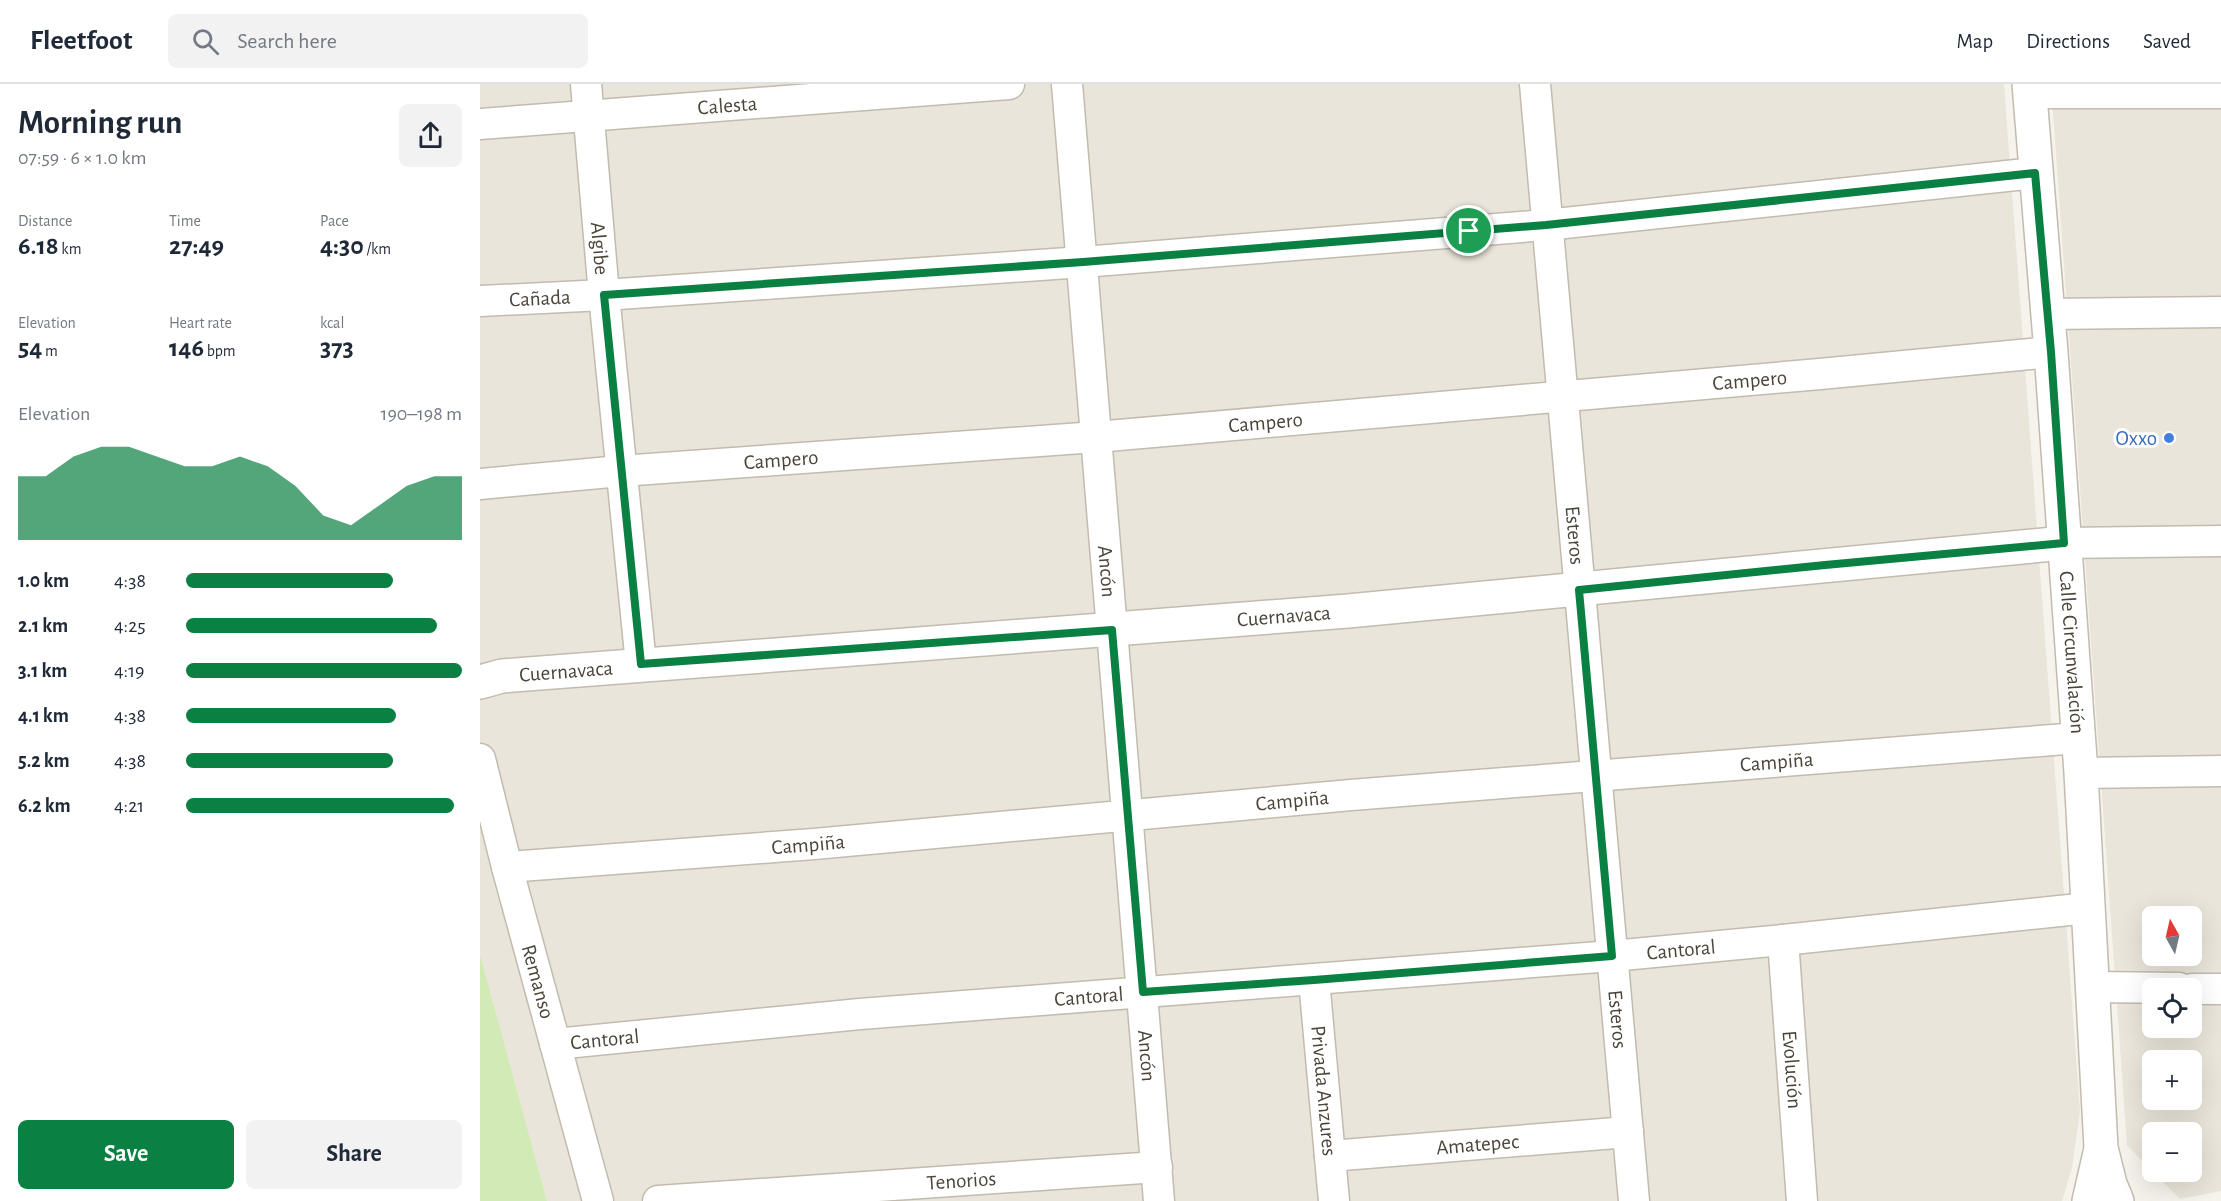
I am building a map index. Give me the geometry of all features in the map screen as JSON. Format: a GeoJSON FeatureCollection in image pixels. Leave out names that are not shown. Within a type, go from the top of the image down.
{"type":"FeatureCollection","features":[{"type":"Feature","properties":{"kind":"street","name":"Algibe"},"geometry":{"type":"LineString","coordinates":[[586,84],[604,295],[641,664]]}},
{"type":"Feature","properties":{"kind":"street","name":"Calesta"},"geometry":{"type":"LineString","coordinates":[[480,124],[1008,84]]}},
{"type":"Feature","properties":{"kind":"street","name":"Ancón"},"geometry":{"type":"LineString","coordinates":[[1067,84],[1159,1201]]}},
{"type":"Feature","properties":{"kind":"street","name":"Esteros"},"geometry":{"type":"LineString","coordinates":[[1535,84],[1634,1201]]}},
{"type":"Feature","properties":{"kind":"street"},"geometry":{"type":"LineString","coordinates":[[2029,89],[2221,93]]}},
{"type":"Feature","properties":{"kind":"street","name":"Calle Circunvalación"},"geometry":{"type":"LineString","coordinates":[[2029,89],[2051,352],[2081,773],[2102,1148],[2110,1184],[2117,1201]]}},
{"type":"Feature","properties":{"kind":"street","name":"Cañada"},"geometry":{"type":"LineString","coordinates":[[480,301],[604,295],[1083,262],[1546,225],[2035,173]]}},
{"type":"Feature","properties":{"kind":"street"},"geometry":{"type":"LineString","coordinates":[[2047,314],[2221,312]]}},
{"type":"Feature","properties":{"kind":"street","name":"Campero"},"geometry":{"type":"LineString","coordinates":[[480,483],[1096,437],[2051,352]]}},
{"type":"Feature","properties":{"kind":"street"},"geometry":{"type":"LineString","coordinates":[[2064,543],[2221,541]]}},
{"type":"Feature","properties":{"kind":"street","name":"Cuernavaca"},"geometry":{"type":"LineString","coordinates":[[487,676],[1348,611],[2064,543]]}},
{"type":"Feature","properties":{"kind":"street","name":"Campiña"},"geometry":{"type":"LineString","coordinates":[[507,867],[814,844],[1350,795],[2078,738]]}},
{"type":"Feature","properties":{"kind":"street","name":"Remanso"},"geometry":{"type":"LineString","coordinates":[[480,759],[598,1201]]}},
{"type":"Feature","properties":{"kind":"street"},"geometry":{"type":"LineString","coordinates":[[2081,773],[2221,771]]}},
{"type":"Feature","properties":{"kind":"street","name":"Cantoral"},"geometry":{"type":"LineString","coordinates":[[555,1044],[860,1014],[1612,956],[2088,908]]}},
{"type":"Feature","properties":{"kind":"street","name":"Evolución"},"geometry":{"type":"LineString","coordinates":[[1783,940],[1802,1201]]}},
{"type":"Feature","properties":{"kind":"street","name":"Privada Anzures"},"geometry":{"type":"LineString","coordinates":[[1314,980],[1334,1201]]}},
{"type":"Feature","properties":{"kind":"street"},"geometry":{"type":"LineString","coordinates":[[2093,987],[2142,988]]}},
{"type":"Feature","properties":{"kind":"street"},"geometry":{"type":"LineString","coordinates":[[2202,989],[2221,989]]}},
{"type":"Feature","properties":{"kind":"street","name":"Amatepec"},"geometry":{"type":"LineString","coordinates":[[1330,1156],[1628,1132]]}},
{"type":"Feature","properties":{"kind":"street","name":"Calle Circunvalación"},"geometry":{"type":"LineString","coordinates":[[2089,1201],[2102,1148]]}},
{"type":"Feature","properties":{"kind":"street","name":"Tenorios"},"geometry":{"type":"LineString","coordinates":[[658,1201],[1157,1167]]}},
{"type":"Feature","properties":{"kind":"shaded area"},"geometry":{"type":"Polygon","coordinates":[[[480,84],[2004,84],[2080,1111],[2072,1168],[2062,1201],[547,1201],[480,954],[480,84]]]}},
{"type":"Feature","properties":{"kind":"shaded area"},"geometry":{"type":"Polygon","coordinates":[[[2051,84],[2221,84],[2221,1191],[2180,1199],[2163,1182],[2202,1182],[2202,1122],[2142,1122],[2142,1161],[2127,1145],[2051,84]]]}},
{"type":"Feature","properties":{"kind":"green space"},"geometry":{"type":"Polygon","coordinates":[[[480,954],[547,1201],[480,1201],[480,954]]]}},
{"type":"Feature","properties":{"kind":"place","name":"Oxxo"},"geometry":{"type":"Point","coordinates":[2169,438]}},
{"type":"Feature","properties":{"kind":"route"},"geometry":{"type":"LineString","coordinates":[[2035,173],[2051,352],[2064,543],[1579,590],[1612,956],[1143,992],[1112,630],[641,664],[604,295],[1083,262],[1469,231],[1546,225],[2035,173]]}}]}
